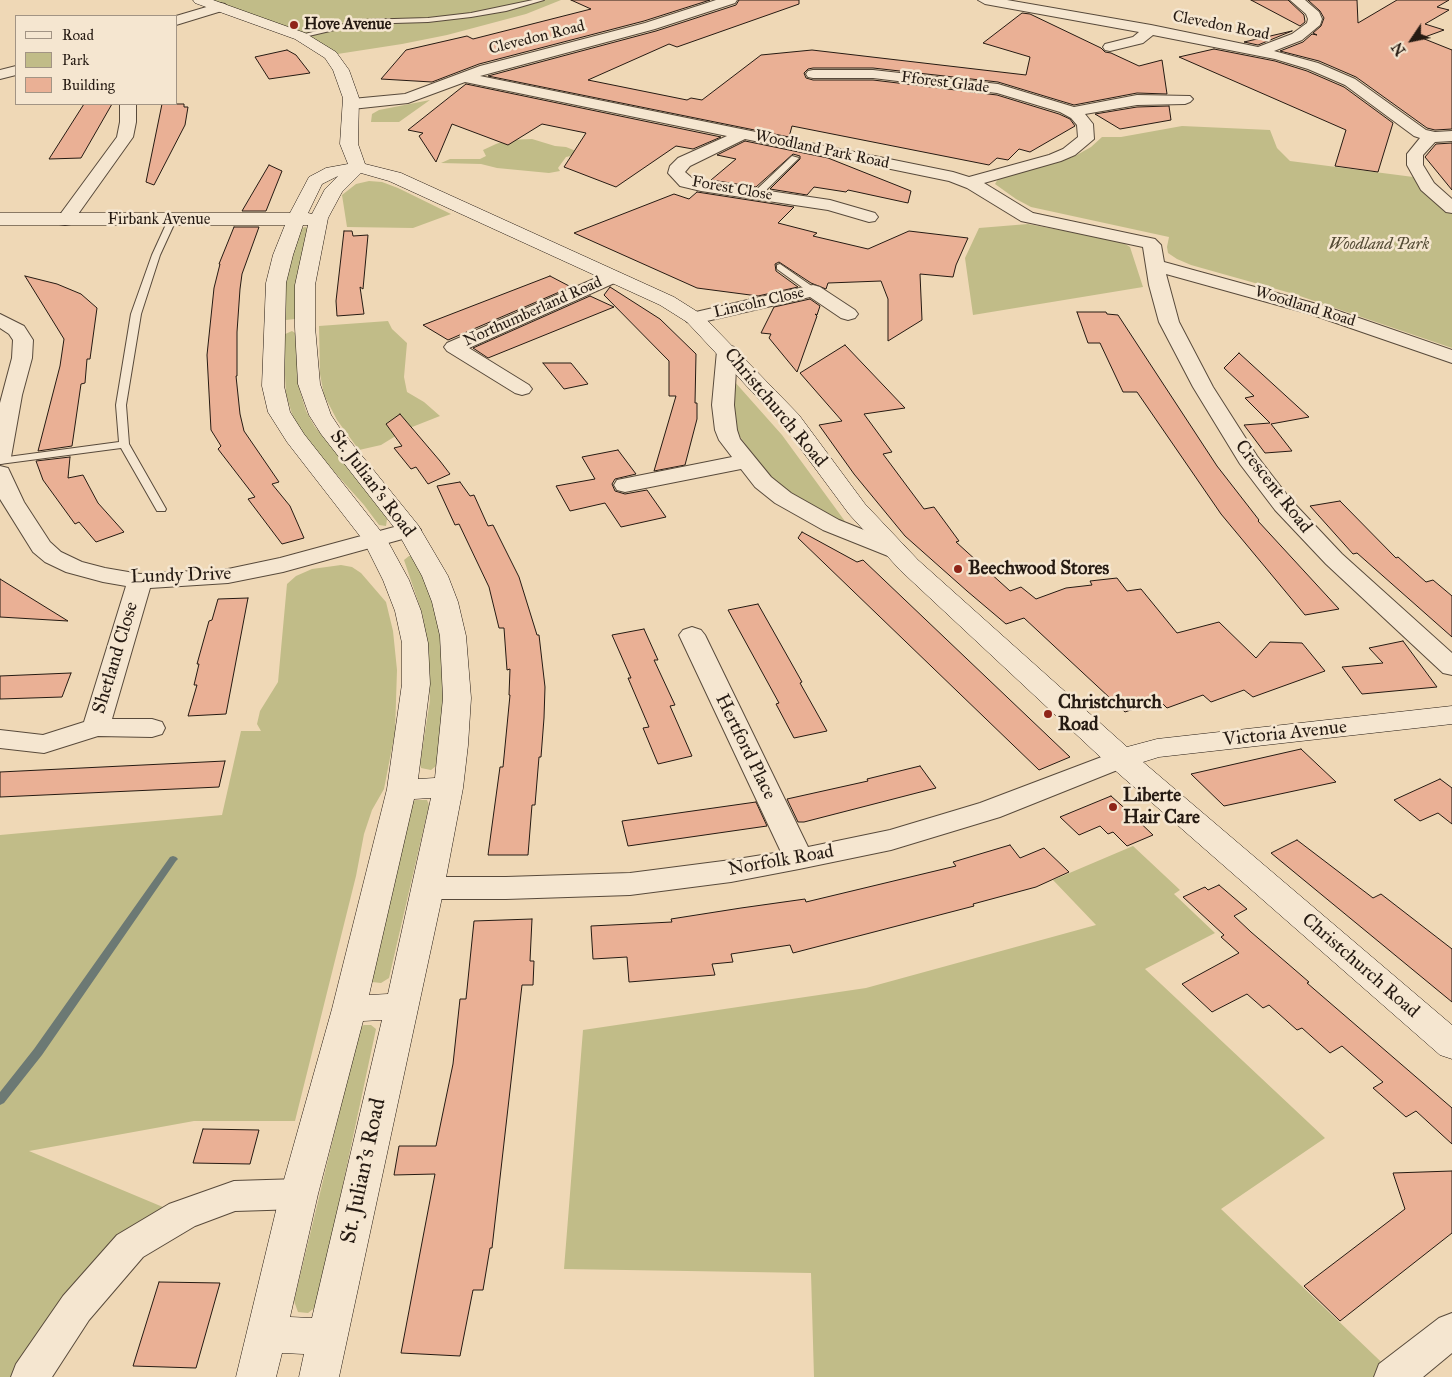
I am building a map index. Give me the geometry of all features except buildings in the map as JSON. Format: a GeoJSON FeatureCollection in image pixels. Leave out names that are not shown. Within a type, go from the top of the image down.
{"type":"FeatureCollection","features":[{"type":"Feature","properties":{"kind":"street"},"geometry":{"type":"LineString","coordinates":[[200,0],[300,36],[320,46],[338,63],[346,80],[352,104],[349,144],[358,167]]}},
{"type":"Feature","properties":{"kind":"street","name":"Clevedon Road"},"geometry":{"type":"LineString","coordinates":[[352,104],[408,98],[463,77],[508,63],[650,26],[730,0]]}},
{"type":"Feature","properties":{"kind":"street","name":"Clevedon Road"},"geometry":{"type":"LineString","coordinates":[[985,0],[1260,51],[1297,61],[1340,77],[1368,94],[1413,130],[1430,136]]}},
{"type":"Feature","properties":{"kind":"street"},"geometry":{"type":"LineString","coordinates":[[1260,51],[1297,37],[1313,25],[1315,18],[1312,12],[1297,0]]}},
{"type":"Feature","properties":{"kind":"street"},"geometry":{"type":"LineString","coordinates":[[178,20],[220,7]]}},
{"type":"Feature","properties":{"kind":"street"},"geometry":{"type":"LineString","coordinates":[[1110,47],[1138,40],[1151,30]]}},
{"type":"Feature","properties":{"kind":"street"},"geometry":{"type":"LineString","coordinates":[[0,75],[15,70]]}},
{"type":"Feature","properties":{"kind":"street","name":"Fforest Glade"},"geometry":{"type":"LineString","coordinates":[[813,74],[873,74],[987,87],[1026,96],[1073,112],[1142,100],[1185,99]]}},
{"type":"Feature","properties":{"kind":"street","name":"Woodland Park Road"},"geometry":{"type":"LineString","coordinates":[[463,77],[969,182],[1027,217],[1149,242],[1152,246],[1155,265]]}},
{"type":"Feature","properties":{"kind":"street"},"geometry":{"type":"LineString","coordinates":[[65,220],[125,137],[128,122],[128,105]]}},
{"type":"Feature","properties":{"kind":"street"},"geometry":{"type":"LineString","coordinates":[[969,182],[1055,158],[1075,149],[1086,139],[1087,132],[1083,120],[1073,112]]}},
{"type":"Feature","properties":{"kind":"street","name":"Forest Close"},"geometry":{"type":"LineString","coordinates":[[744,134],[684,162],[678,166],[676,173],[682,180],[690,184],[838,207],[869,217]]}},
{"type":"Feature","properties":{"kind":"street"},"geometry":{"type":"LineString","coordinates":[[1452,136],[1430,136],[1415,154],[1415,165],[1427,186],[1452,208]]}},
{"type":"Feature","properties":{"kind":"street","name":"St. Julian's Road"},"geometry":{"type":"LineString","coordinates":[[256,1377],[299,1194],[348,1009],[402,789],[416,684],[415,643],[408,611],[396,580],[374,538],[295,437],[279,412],[273,386],[276,283],[283,255],[308,219],[334,189],[358,167]]}},
{"type":"Feature","properties":{"kind":"street","name":"Christchurch Road"},"geometry":{"type":"LineString","coordinates":[[358,167],[388,174],[460,206],[673,304],[694,318],[728,351],[791,420],[857,509],[896,551],[1120,759],[1452,1045]]}},
{"type":"Feature","properties":{"kind":"street","name":"Firbank Avenue"},"geometry":{"type":"LineString","coordinates":[[0,219],[308,219]]}},
{"type":"Feature","properties":{"kind":"street","name":"St. Julian's Road"},"geometry":{"type":"LineString","coordinates":[[308,219],[305,327],[309,384],[320,415],[332,434],[409,530],[435,576],[445,602],[453,636],[457,698],[454,745],[448,788],[428,888],[400,1006],[319,1377]]}},
{"type":"Feature","properties":{"kind":"street","name":"Woodland Road"},"geometry":{"type":"LineString","coordinates":[[1155,265],[1317,310],[1452,357]]}},
{"type":"Feature","properties":{"kind":"street","name":"Crescent Road"},"geometry":{"type":"LineString","coordinates":[[1155,265],[1169,322],[1203,387],[1248,459],[1283,505],[1320,545],[1452,667]]}},
{"type":"Feature","properties":{"kind":"street","name":"Northumberland Road"},"geometry":{"type":"LineString","coordinates":[[454,347],[612,277]]}},
{"type":"Feature","properties":{"kind":"street","name":"Lincoln Close"},"geometry":{"type":"LineString","coordinates":[[694,318],[813,290],[848,314]]}},
{"type":"Feature","properties":{"kind":"street"},"geometry":{"type":"LineString","coordinates":[[0,320],[17,330],[23,340],[22,358],[6,395],[0,459]]}},
{"type":"Feature","properties":{"kind":"street"},"geometry":{"type":"LineString","coordinates":[[275,330],[305,327]]}},
{"type":"Feature","properties":{"kind":"street"},"geometry":{"type":"LineString","coordinates":[[454,347],[522,389]]}},
{"type":"Feature","properties":{"kind":"street"},"geometry":{"type":"LineString","coordinates":[[728,351],[723,405],[725,426],[730,440],[763,482],[783,498],[840,530],[896,551]]}},
{"type":"Feature","properties":{"kind":"street"},"geometry":{"type":"LineString","coordinates":[[625,485],[746,461]]}},
{"type":"Feature","properties":{"kind":"street","name":"Lundy Drive"},"geometry":{"type":"LineString","coordinates":[[0,472],[0,480],[6,503],[41,547],[53,557],[74,567],[140,582],[228,576],[283,565],[374,538],[409,530]]}},
{"type":"Feature","properties":{"kind":"street","name":"Shetland Close"},"geometry":{"type":"LineString","coordinates":[[0,739],[44,744],[96,727],[140,582]]}},
{"type":"Feature","properties":{"kind":"street","name":"Hertford Place"},"geometry":{"type":"LineString","coordinates":[[692,635],[799,859]]}},
{"type":"Feature","properties":{"kind":"street","name":"Victoria Avenue"},"geometry":{"type":"LineString","coordinates":[[1120,759],[1157,748],[1452,716]]}},
{"type":"Feature","properties":{"kind":"street"},"geometry":{"type":"LineString","coordinates":[[96,727],[152,728]]}},
{"type":"Feature","properties":{"kind":"street","name":"Norfolk Road"},"geometry":{"type":"LineString","coordinates":[[428,888],[506,888],[630,884],[731,871],[799,859],[890,840],[973,816],[1016,801],[1120,759]]}},
{"type":"Feature","properties":{"kind":"street"},"geometry":{"type":"LineString","coordinates":[[402,789],[448,788]]}},
{"type":"Feature","properties":{"kind":"street"},"geometry":{"type":"LineString","coordinates":[[348,1009],[400,1006]]}},
{"type":"Feature","properties":{"kind":"street"},"geometry":{"type":"LineString","coordinates":[[30,1377],[76,1308],[130,1246],[182,1215],[234,1196],[299,1194]]}},
{"type":"Feature","properties":{"kind":"street"},"geometry":{"type":"LineString","coordinates":[[1393,1377],[1452,1330]]}},
{"type":"Feature","properties":{"kind":"street"},"geometry":{"type":"LineString","coordinates":[[267,1334],[328,1337]]}},
{"type":"Feature","properties":{"kind":"lane"},"geometry":{"type":"LineString","coordinates":[[300,36],[360,22],[419,21],[472,15],[541,0]]}},
{"type":"Feature","properties":{"kind":"lane"},"geometry":{"type":"LineString","coordinates":[[757,194],[795,158]]}},
{"type":"Feature","properties":{"kind":"lane"},"geometry":{"type":"LineString","coordinates":[[161,509],[124,444],[121,405],[136,314],[156,255],[172,220]]}},
{"type":"Feature","properties":{"kind":"lane"},"geometry":{"type":"LineString","coordinates":[[780,267],[813,290]]}},
{"type":"Feature","properties":{"kind":"lane"},"geometry":{"type":"LineString","coordinates":[[0,459],[124,444]]}},
{"type":"Feature","properties":{"kind":"green space"},"geometry":{"type":"Polygon","coordinates":[[[200,0],[561,0],[526,14],[447,35],[331,55],[320,47],[200,0]]]}},
{"type":"Feature","properties":{"kind":"green space"},"geometry":{"type":"Polygon","coordinates":[[[430,100],[399,122],[371,122],[372,114],[379,110],[430,100]]]}},
{"type":"Feature","properties":{"kind":"green space","name":"Woodland Park"},"geometry":{"type":"Polygon","coordinates":[[[1182,126],[1270,130],[1277,148],[1290,161],[1421,178],[1452,208],[1452,348],[1294,294],[1191,265],[1168,253],[1169,237],[1031,207],[995,184],[998,179],[1006,175],[1056,163],[1075,156],[1091,147],[1102,137],[1121,137],[1182,126]]]}},
{"type":"Feature","properties":{"kind":"green space"},"geometry":{"type":"Polygon","coordinates":[[[532,139],[555,146],[566,147],[576,151],[576,155],[566,157],[558,168],[560,171],[549,173],[497,168],[481,164],[441,163],[450,159],[480,159],[486,156],[483,150],[496,144],[507,140],[532,139]]]}},
{"type":"Feature","properties":{"kind":"green space"},"geometry":{"type":"Polygon","coordinates":[[[369,181],[382,182],[398,188],[451,214],[413,228],[347,227],[342,195],[356,184],[369,181]]]}},
{"type":"Feature","properties":{"kind":"green space"},"geometry":{"type":"Polygon","coordinates":[[[1028,224],[1122,242],[1130,247],[1143,287],[973,315],[965,258],[979,228],[1028,224]]]}},
{"type":"Feature","properties":{"kind":"green space"},"geometry":{"type":"Polygon","coordinates":[[[308,228],[298,271],[295,319],[286,320],[283,319],[284,288],[300,229],[308,228]]]}},
{"type":"Feature","properties":{"kind":"green space"},"geometry":{"type":"Polygon","coordinates":[[[388,321],[392,329],[407,343],[404,377],[407,392],[424,402],[440,416],[407,429],[381,445],[359,450],[337,420],[324,395],[320,374],[319,326],[388,321]]]}},
{"type":"Feature","properties":{"kind":"green space"},"geometry":{"type":"Polygon","coordinates":[[[292,331],[295,333],[299,388],[306,411],[315,427],[382,502],[387,519],[386,526],[379,525],[298,428],[286,394],[283,335],[292,331]]]}},
{"type":"Feature","properties":{"kind":"green space"},"geometry":{"type":"Polygon","coordinates":[[[734,381],[782,435],[847,524],[794,499],[772,479],[734,429],[734,381]]]}},
{"type":"Feature","properties":{"kind":"green space"},"geometry":{"type":"Polygon","coordinates":[[[409,556],[416,556],[421,562],[442,637],[447,689],[436,766],[431,770],[421,768],[420,764],[430,700],[427,643],[422,613],[404,560],[409,556]]]}},
{"type":"Feature","properties":{"kind":"green space"},"geometry":{"type":"Polygon","coordinates":[[[341,565],[352,567],[361,573],[386,602],[393,631],[397,670],[395,732],[384,789],[372,810],[364,834],[356,876],[295,1121],[194,1121],[29,1151],[182,1215],[130,1246],[30,1377],[0,1377],[0,835],[222,815],[241,731],[261,731],[257,724],[260,711],[278,682],[287,584],[296,576],[312,569],[341,565]]]}},
{"type":"Feature","properties":{"kind":"green space"},"geometry":{"type":"Polygon","coordinates":[[[427,800],[429,805],[389,978],[381,983],[372,982],[369,974],[411,802],[427,800]]]}},
{"type":"Feature","properties":{"kind":"green space"},"geometry":{"type":"Polygon","coordinates":[[[1133,846],[1180,890],[1174,894],[1215,933],[1145,969],[1325,1138],[1221,1209],[1397,1377],[814,1377],[811,1273],[564,1269],[583,1030],[866,988],[1096,925],[1053,880],[1133,846]]]}},
{"type":"Feature","properties":{"kind":"green space"},"geometry":{"type":"Polygon","coordinates":[[[371,1025],[376,1029],[317,1306],[308,1313],[298,1312],[294,1301],[360,1027],[371,1025]]]}},
{"type":"Feature","properties":{"kind":"waterway"},"geometry":{"type":"LineString","coordinates":[[0,1100],[38,1052],[173,859]]}},
{"type":"Feature","properties":{"kind":"place","name":"Hove Avenue"},"geometry":{"type":"Point","coordinates":[294,25]}},
{"type":"Feature","properties":{"kind":"place","name":"Beechwood Stores"},"geometry":{"type":"Point","coordinates":[958,569]}},
{"type":"Feature","properties":{"kind":"place","name":"Christchurch Road"},"geometry":{"type":"Point","coordinates":[1048,714]}},
{"type":"Feature","properties":{"kind":"place","name":"Liberte Hair Care"},"geometry":{"type":"Point","coordinates":[1113,807]}}]}
